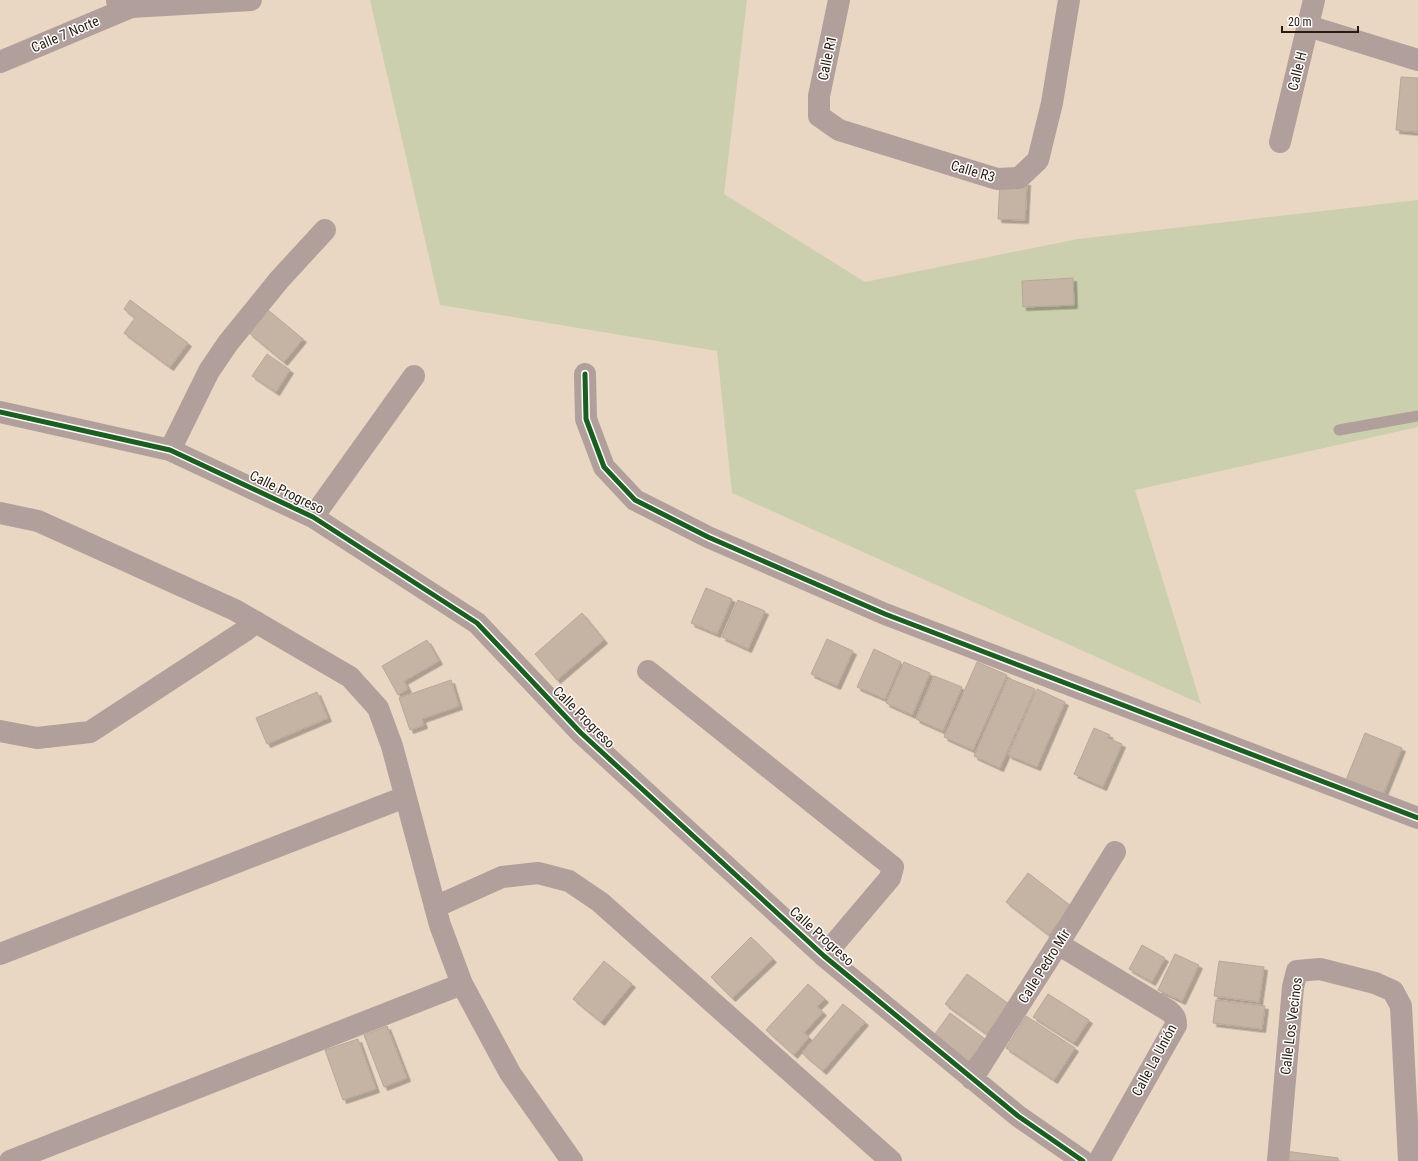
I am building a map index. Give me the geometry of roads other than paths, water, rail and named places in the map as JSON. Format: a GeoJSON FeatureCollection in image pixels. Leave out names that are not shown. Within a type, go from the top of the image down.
{"type":"FeatureCollection","features":[{"type":"Feature","properties":{"kind":"street","name":"Calle 7 Norte"},"geometry":{"type":"LineString","coordinates":[[0,62],[122,4],[251,0]]}},
{"type":"Feature","properties":{"kind":"street","name":"Calle R1"},"geometry":{"type":"LineString","coordinates":[[819,116],[819,96],[839,0]]}},
{"type":"Feature","properties":{"kind":"street","name":"Calle R3"},"geometry":{"type":"LineString","coordinates":[[819,116],[839,130],[998,179],[1019,178],[1038,160],[1052,103],[1069,0]]}},
{"type":"Feature","properties":{"kind":"street","name":"Calle H"},"geometry":{"type":"LineString","coordinates":[[1280,142],[1314,0]]}},
{"type":"Feature","properties":{"kind":"street"},"geometry":{"type":"LineString","coordinates":[[1308,26],[1418,60]]}},
{"type":"Feature","properties":{"kind":"street"},"geometry":{"type":"LineString","coordinates":[[170,450],[209,371],[228,343],[279,280],[325,230]]}},
{"type":"Feature","properties":{"kind":"street"},"geometry":{"type":"LineString","coordinates":[[585,374],[586,419],[601,460],[604,467],[635,500],[708,537],[885,614],[1418,818]]}},
{"type":"Feature","properties":{"kind":"street"},"geometry":{"type":"LineString","coordinates":[[313,517],[414,376]]}},
{"type":"Feature","properties":{"kind":"street","name":"Calle Progreso"},"geometry":{"type":"LineString","coordinates":[[0,412],[170,450],[313,517],[477,623],[581,733],[824,956],[1018,1116],[1083,1161]]}},
{"type":"Feature","properties":{"kind":"street"},"geometry":{"type":"LineString","coordinates":[[0,513],[38,521],[235,610],[350,677],[378,708],[392,746],[440,925],[462,984],[510,1073],[572,1161]]}},
{"type":"Feature","properties":{"kind":"street"},"geometry":{"type":"LineString","coordinates":[[0,731],[37,738],[90,732],[256,622]]}},
{"type":"Feature","properties":{"kind":"street"},"geometry":{"type":"LineString","coordinates":[[648,672],[893,867],[890,878],[824,956]]}},
{"type":"Feature","properties":{"kind":"street"},"geometry":{"type":"LineString","coordinates":[[0,954],[405,797]]}},
{"type":"Feature","properties":{"kind":"street","name":"Calle Pedro Mir"},"geometry":{"type":"LineString","coordinates":[[972,1079],[1115,852]]}},
{"type":"Feature","properties":{"kind":"street"},"geometry":{"type":"LineString","coordinates":[[435,907],[502,877],[538,873],[569,881],[600,902],[891,1161]]}},
{"type":"Feature","properties":{"kind":"street","name":"Calle La Unión"},"geometry":{"type":"LineString","coordinates":[[1058,944],[1169,1011],[1174,1015],[1176,1020],[1176,1025],[1099,1161]]}},
{"type":"Feature","properties":{"kind":"street","name":"Calle Los Vecinos"},"geometry":{"type":"LineString","coordinates":[[1278,1161],[1293,987],[1297,971],[1320,969],[1375,983],[1393,991],[1402,1006],[1409,1161]]}},
{"type":"Feature","properties":{"kind":"street"},"geometry":{"type":"LineString","coordinates":[[10,1161],[462,984]]}},
{"type":"Feature","properties":{"kind":"lane"},"geometry":{"type":"LineString","coordinates":[[1339,430],[1418,416]]}}]}
